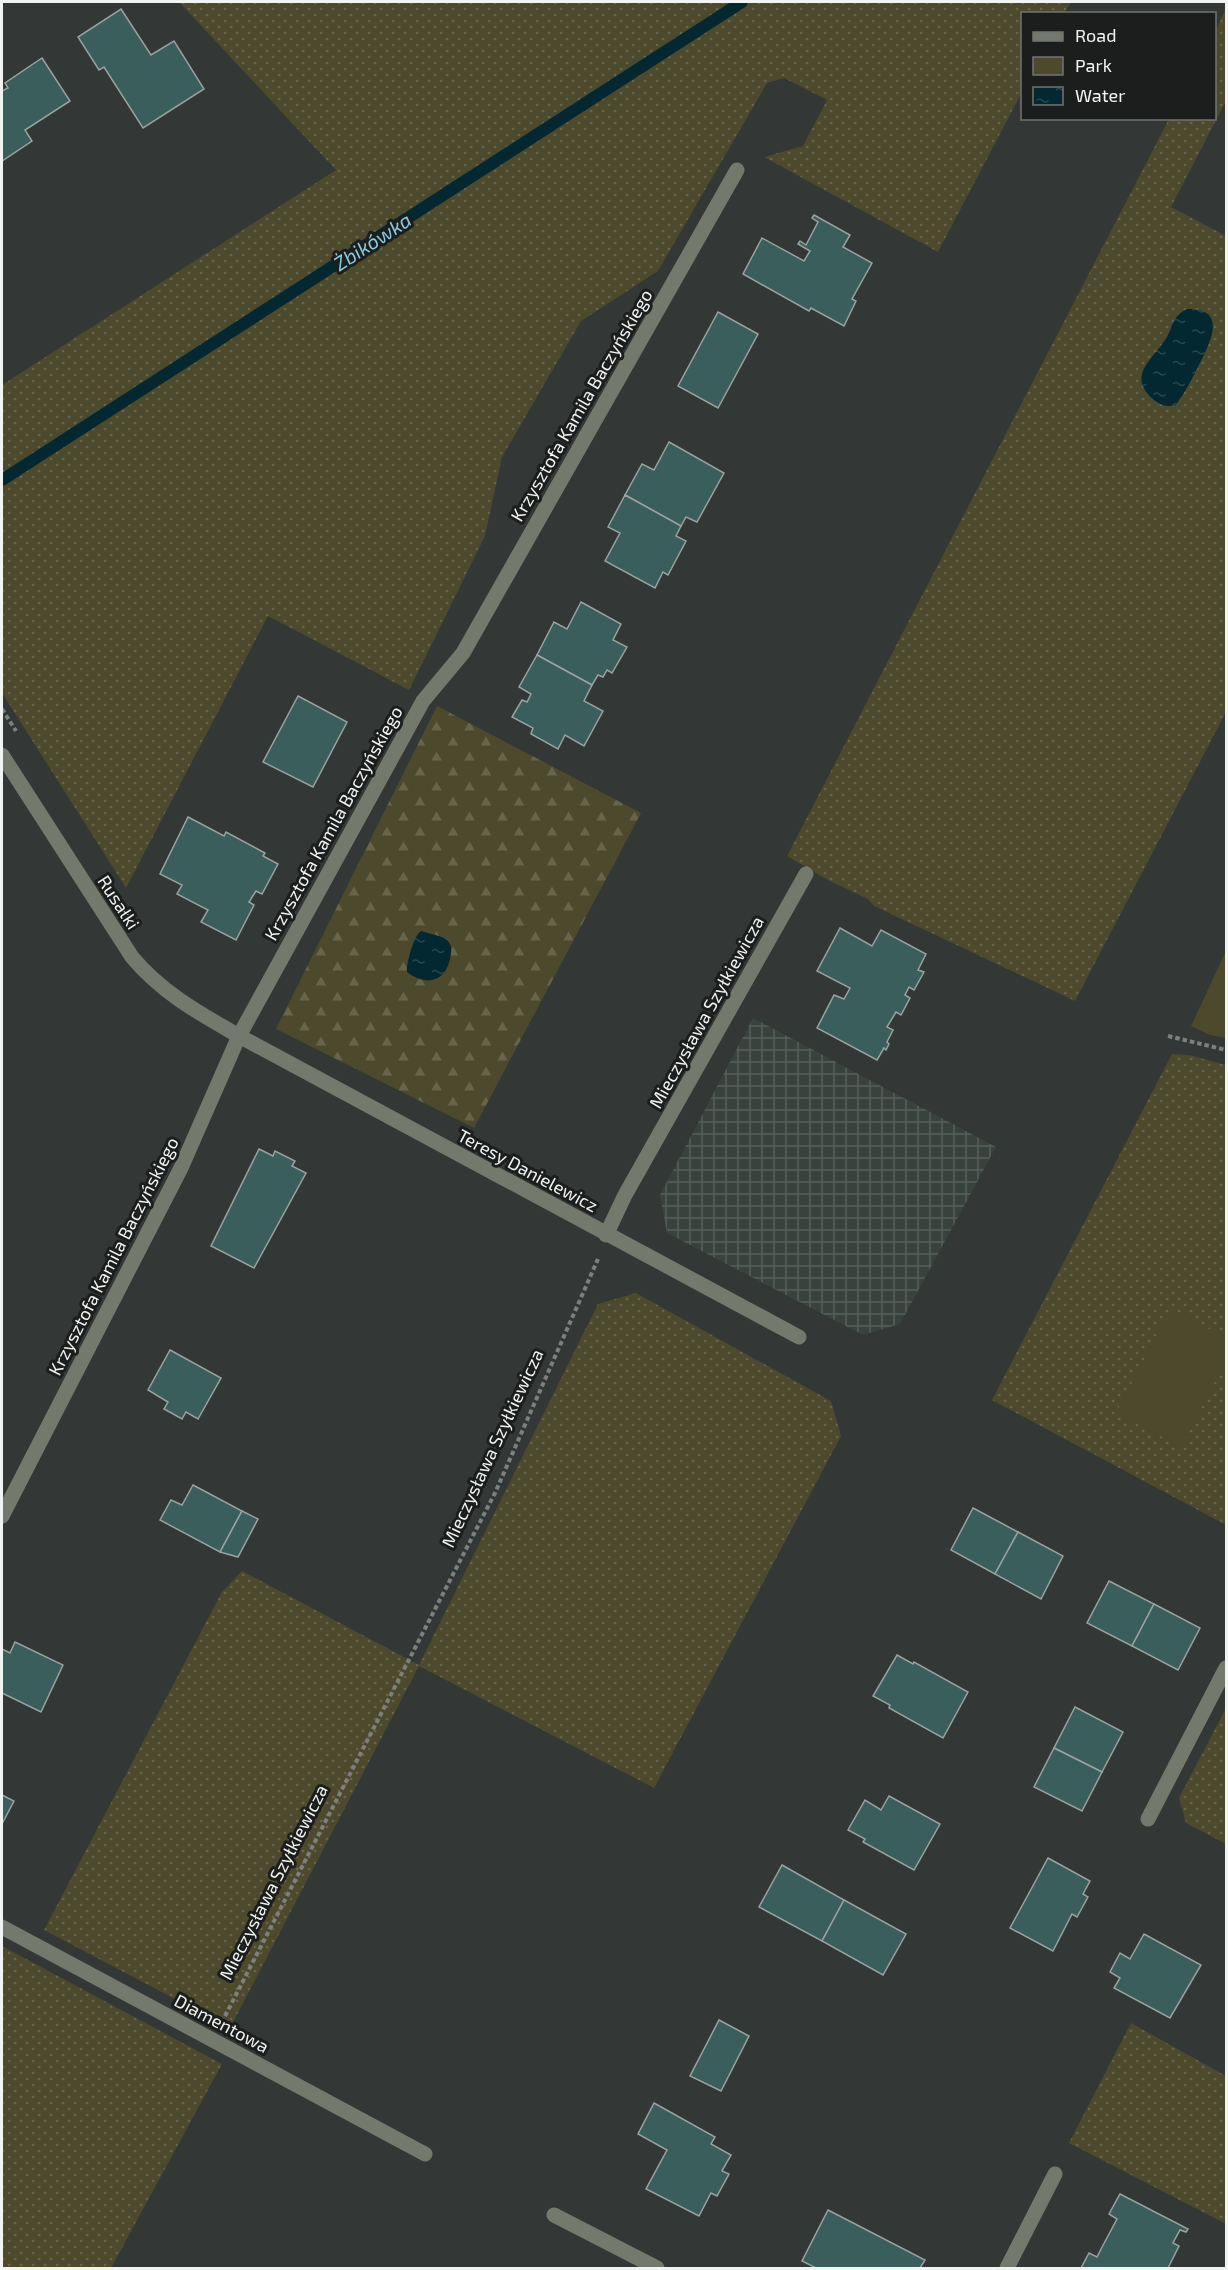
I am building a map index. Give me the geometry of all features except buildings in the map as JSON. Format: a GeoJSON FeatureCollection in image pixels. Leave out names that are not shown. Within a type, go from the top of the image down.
{"type":"FeatureCollection","features":[{"type":"Feature","properties":{"kind":"street","name":"Krzysztofa Kamila Baczyńskiego"},"geometry":{"type":"LineString","coordinates":[[2,1516],[181,1168],[239,1036],[423,701],[463,652],[737,170]]}},
{"type":"Feature","properties":{"kind":"street","name":"Rusałki"},"geometry":{"type":"LineString","coordinates":[[2,754],[140,966],[155,982],[189,1008],[239,1036]]}},
{"type":"Feature","properties":{"kind":"street","name":"Mieczysława Szyłkiewicza"},"geometry":{"type":"LineString","coordinates":[[606,1235],[625,1196],[806,874]]}},
{"type":"Feature","properties":{"kind":"street","name":"Teresy Danielewicz"},"geometry":{"type":"LineString","coordinates":[[239,1036],[799,1337]]}},
{"type":"Feature","properties":{"kind":"street"},"geometry":{"type":"LineString","coordinates":[[1148,1819],[1227,1668]]}},
{"type":"Feature","properties":{"kind":"street","name":"Diamentowa"},"geometry":{"type":"LineString","coordinates":[[2,1927],[425,2154]]}},
{"type":"Feature","properties":{"kind":"street"},"geometry":{"type":"LineString","coordinates":[[1006,2268],[1055,2174]]}},
{"type":"Feature","properties":{"kind":"street"},"geometry":{"type":"LineString","coordinates":[[554,2215],[657,2268]]}},
{"type":"Feature","properties":{"kind":"path"},"geometry":{"type":"LineString","coordinates":[[1168,1036],[1227,1050]]}},
{"type":"Feature","properties":{"kind":"path","name":"Mieczysława Szyłkiewicza"},"geometry":{"type":"LineString","coordinates":[[213,2040],[495,1494],[594,1271],[606,1235]]}},
{"type":"Feature","properties":{"kind":"shaded area"},"geometry":{"type":"Polygon","coordinates":[[[753,1018],[996,1147],[900,1324],[863,1335],[667,1233],[660,1195],[753,1018]]]}},
{"type":"Feature","properties":{"kind":"green space"},"geometry":{"type":"Polygon","coordinates":[[[179,2],[1071,2],[1065,12],[1021,12],[1021,94],[938,252],[764,157],[803,146],[827,100],[784,78],[767,83],[658,271],[581,321],[502,457],[485,536],[409,690],[268,616],[126,888],[2,693],[2,385],[336,170],[179,2]]]}},
{"type":"Feature","properties":{"kind":"green space"},"geometry":{"type":"Polygon","coordinates":[[[1226,8],[1226,101],[1171,207],[1226,236],[1226,712],[1075,1001],[874,906],[868,899],[826,879],[787,856],[1168,120],[1216,120],[1216,30],[1226,8]]]}},
{"type":"Feature","properties":{"kind":"green space"},"geometry":{"type":"Polygon","coordinates":[[[437,706],[641,813],[474,1128],[276,1029],[437,706]]]}},
{"type":"Feature","properties":{"kind":"green space"},"geometry":{"type":"Polygon","coordinates":[[[1226,951],[1226,1038],[1210,1035],[1191,1026],[1226,951]]]}},
{"type":"Feature","properties":{"kind":"green space"},"geometry":{"type":"Polygon","coordinates":[[[1172,1054],[1189,1055],[1226,1065],[1226,1525],[992,1400],[1172,1054]]]}},
{"type":"Feature","properties":{"kind":"green space"},"geometry":{"type":"Polygon","coordinates":[[[636,1293],[831,1401],[841,1436],[654,1788],[419,1666],[230,2028],[44,1930],[222,1592],[242,1571],[419,1665],[598,1304],[636,1293]]]}},
{"type":"Feature","properties":{"kind":"green space"},"geometry":{"type":"Polygon","coordinates":[[[1171,1308],[1226,1338],[1226,1361],[1181,1447],[1116,1413],[1171,1308]]]}},
{"type":"Feature","properties":{"kind":"green space"},"geometry":{"type":"Polygon","coordinates":[[[1226,1708],[1226,1844],[1186,1823],[1179,1798],[1226,1708]]]}},
{"type":"Feature","properties":{"kind":"green space"},"geometry":{"type":"Polygon","coordinates":[[[2,1946],[222,2064],[111,2268],[2,2268],[2,1946]]]}},
{"type":"Feature","properties":{"kind":"green space"},"geometry":{"type":"Polygon","coordinates":[[[1131,2023],[1226,2076],[1226,2224],[1069,2143],[1131,2023]]]}},
{"type":"Feature","properties":{"kind":"water"},"geometry":{"type":"Polygon","coordinates":[[[1187,309],[1200,310],[1208,314],[1212,320],[1211,337],[1204,356],[1176,405],[1165,406],[1145,391],[1142,374],[1177,317],[1187,309]]]}},
{"type":"Feature","properties":{"kind":"water"},"geometry":{"type":"Polygon","coordinates":[[[421,931],[442,937],[451,946],[451,954],[444,973],[433,980],[421,979],[407,972],[411,950],[421,931]]]}},
{"type":"Feature","properties":{"kind":"waterway","name":"Żbikówka"},"geometry":{"type":"LineString","coordinates":[[2,480],[742,2]]}}]}
